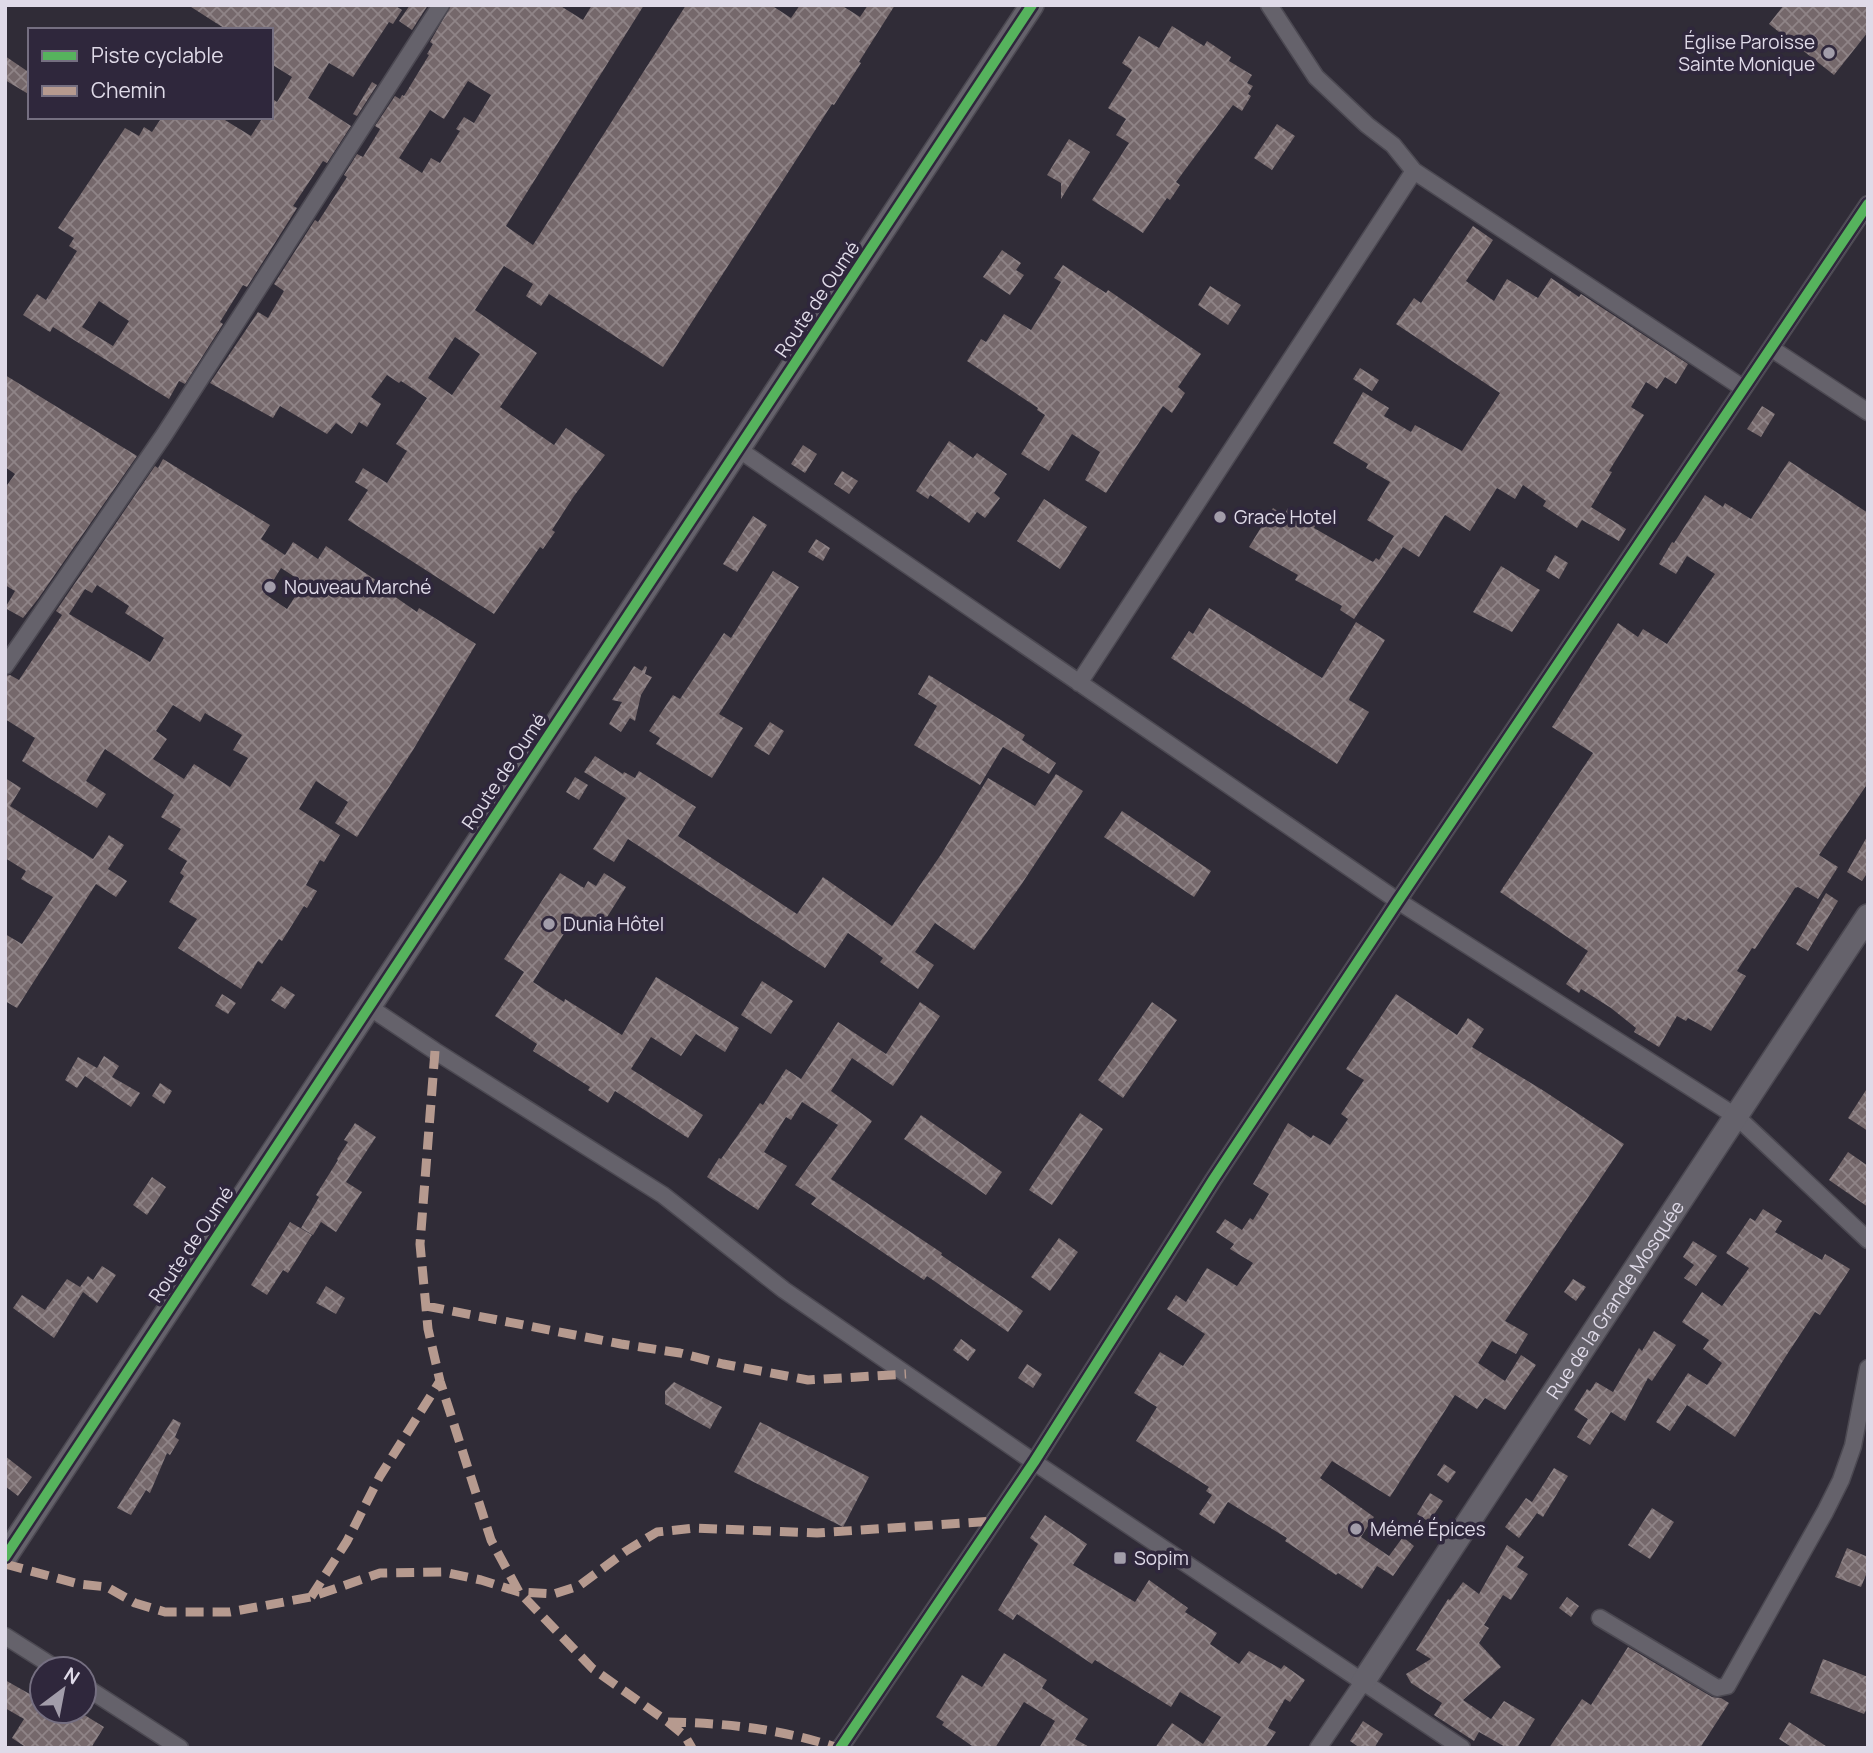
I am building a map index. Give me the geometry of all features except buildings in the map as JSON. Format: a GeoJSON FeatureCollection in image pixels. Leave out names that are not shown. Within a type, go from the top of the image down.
{"type":"FeatureCollection","features":[{"type":"Feature","properties":{"kind":"street"},"geometry":{"type":"LineString","coordinates":[[5,666],[164,435],[441,5]]}},
{"type":"Feature","properties":{"kind":"street","name":"Route de Oumé"},"geometry":{"type":"LineString","coordinates":[[5,1557],[1032,5]]}},
{"type":"Feature","properties":{"kind":"street"},"geometry":{"type":"LineString","coordinates":[[1269,5],[1316,77],[1367,125],[1393,145],[1414,171],[1743,388]]}},
{"type":"Feature","properties":{"kind":"street"},"geometry":{"type":"LineString","coordinates":[[1079,683],[1414,171]]}},
{"type":"Feature","properties":{"kind":"street"},"geometry":{"type":"LineString","coordinates":[[840,1748],[1034,1462],[1213,1180],[1398,901],[1868,204]]}},
{"type":"Feature","properties":{"kind":"street"},"geometry":{"type":"LineString","coordinates":[[1772,349],[1868,412]]}},
{"type":"Feature","properties":{"kind":"street"},"geometry":{"type":"LineString","coordinates":[[738,449],[1398,901],[1737,1117],[1868,1240]]}},
{"type":"Feature","properties":{"kind":"street","name":"Rue de la Grande Mosquée"},"geometry":{"type":"LineString","coordinates":[[1363,1682],[1868,916]]}},
{"type":"Feature","properties":{"kind":"street"},"geometry":{"type":"LineString","coordinates":[[369,1007],[435,1052],[663,1195],[785,1290],[1034,1462],[1462,1748]]}},
{"type":"Feature","properties":{"kind":"street"},"geometry":{"type":"LineString","coordinates":[[1600,1618],[1717,1688],[1727,1686],[1841,1480],[1853,1446],[1868,1368]]}},
{"type":"Feature","properties":{"kind":"street"},"geometry":{"type":"LineString","coordinates":[[5,1636],[35,1655]]}},
{"type":"Feature","properties":{"kind":"street"},"geometry":{"type":"LineString","coordinates":[[1318,1748],[1363,1682]]}},
{"type":"Feature","properties":{"kind":"street"},"geometry":{"type":"LineString","coordinates":[[98,1695],[180,1748]]}},
{"type":"Feature","properties":{"kind":"marked path"},"geometry":{"type":"LineString","coordinates":[[435,1051],[420,1244],[428,1329],[440,1381],[491,1540],[519,1592],[593,1669],[668,1722],[685,1736],[692,1748]]}},
{"type":"Feature","properties":{"kind":"marked path"},"geometry":{"type":"LineString","coordinates":[[426,1306],[680,1353],[808,1380],[906,1374]]}},
{"type":"Feature","properties":{"kind":"marked path"},"geometry":{"type":"LineString","coordinates":[[311,1597],[347,1541],[380,1476],[440,1381]]}},
{"type":"Feature","properties":{"kind":"marked path"},"geometry":{"type":"LineString","coordinates":[[5,1564],[79,1584],[107,1587],[135,1603],[165,1612],[230,1612],[311,1597],[380,1573],[444,1572],[519,1592],[554,1594],[579,1586],[657,1532],[695,1528],[817,1533],[993,1521]]}},
{"type":"Feature","properties":{"kind":"marked path"},"geometry":{"type":"LineString","coordinates":[[668,1722],[754,1728],[838,1748]]}},
{"type":"Feature","properties":{"kind":"cycle path"},"geometry":{"type":"LineString","coordinates":[[5,1557],[1032,5]]}},
{"type":"Feature","properties":{"kind":"cycle path"},"geometry":{"type":"LineString","coordinates":[[840,1748],[1034,1462],[1213,1180],[1398,901],[1868,204]]}},
{"type":"Feature","properties":{"kind":"place","name":"Église Paroisse Sainte Monique"},"geometry":{"type":"Point","coordinates":[1829,53]}},
{"type":"Feature","properties":{"kind":"place","name":"Grace Hotel"},"geometry":{"type":"Point","coordinates":[1220,517]}},
{"type":"Feature","properties":{"kind":"place","name":"Nouveau Marché"},"geometry":{"type":"Point","coordinates":[270,587]}},
{"type":"Feature","properties":{"kind":"place","name":"Dunia Hôtel"},"geometry":{"type":"Point","coordinates":[549,924]}},
{"type":"Feature","properties":{"kind":"place","name":"Mémé Épices"},"geometry":{"type":"Point","coordinates":[1356,1529]}},
{"type":"Feature","properties":{"kind":"place","name":"Sopim"},"geometry":{"type":"Point","coordinates":[1120,1558]}}]}
